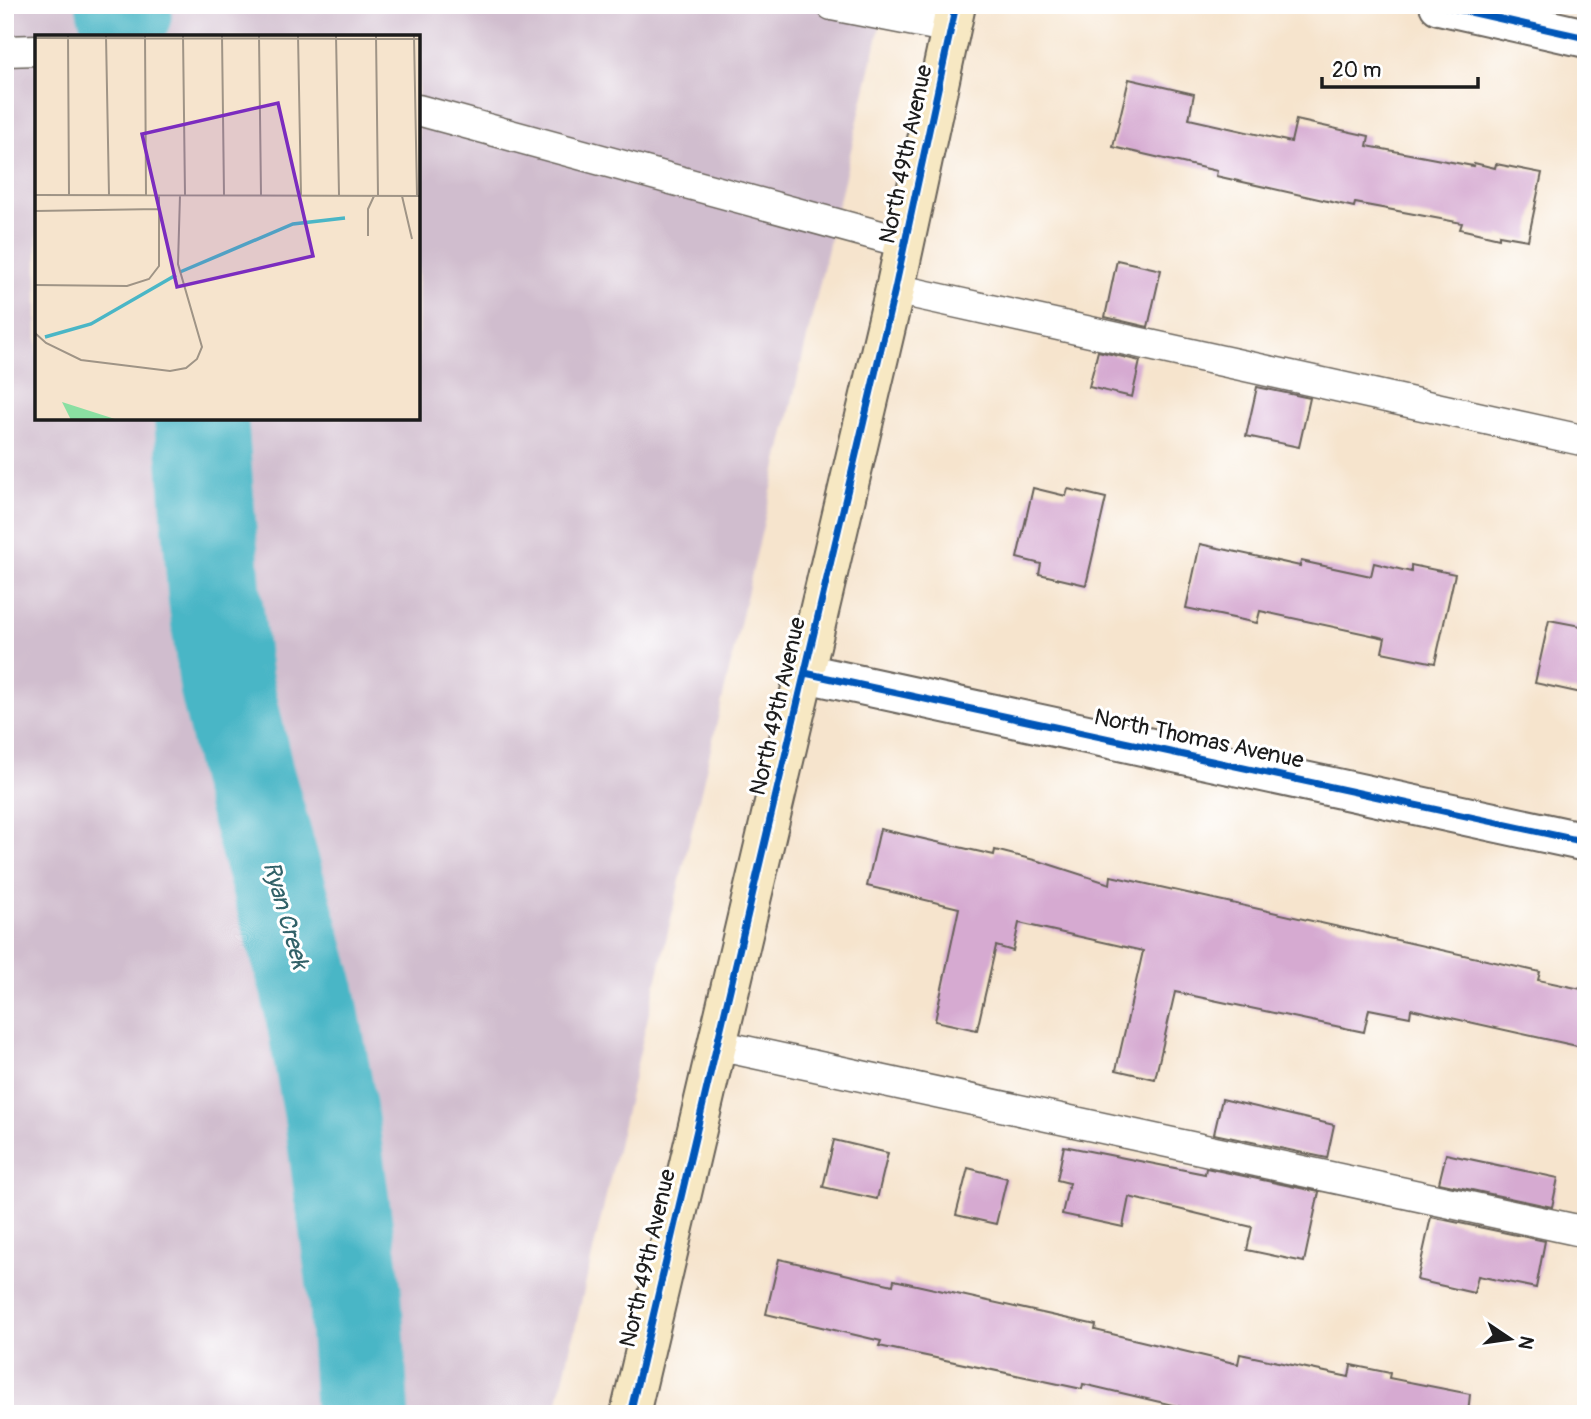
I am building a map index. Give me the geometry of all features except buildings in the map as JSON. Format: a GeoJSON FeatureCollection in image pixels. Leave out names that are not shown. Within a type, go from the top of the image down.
{"type":"FeatureCollection","features":[{"type":"Feature","properties":{"kind":"street"},"geometry":{"type":"LineString","coordinates":[[1439,5],[1586,38]]}},
{"type":"Feature","properties":{"kind":"street","name":"North 49th Avenue"},"geometry":{"type":"LineString","coordinates":[[630,1414],[906,243],[954,17]]}},
{"type":"Feature","properties":{"kind":"street","name":"North Thomas Avenue"},"geometry":{"type":"LineString","coordinates":[[805,673],[1586,842]]}},
{"type":"Feature","properties":{"kind":"lane"},"geometry":{"type":"LineString","coordinates":[[832,5],[954,17]]}},
{"type":"Feature","properties":{"kind":"lane"},"geometry":{"type":"LineString","coordinates":[[5,51],[35,50]]}},
{"type":"Feature","properties":{"kind":"lane"},"geometry":{"type":"LineString","coordinates":[[420,111],[906,243]]}},
{"type":"Feature","properties":{"kind":"lane"},"geometry":{"type":"LineString","coordinates":[[895,289],[1586,441]]}},
{"type":"Feature","properties":{"kind":"lane"},"geometry":{"type":"LineString","coordinates":[[717,1045],[1586,1232]]}},
{"type":"Feature","properties":{"kind":"shaded area"},"geometry":{"type":"Polygon","coordinates":[[[5,5],[885,5],[555,1414],[5,1414],[5,5]]]}},
{"type":"Feature","properties":{"kind":"waterway","name":"Ryan Creek"},"geometry":{"type":"LineString","coordinates":[[123,5],[125,12]]}},
{"type":"Feature","properties":{"kind":"waterway","name":"Ryan Creek"},"geometry":{"type":"LineString","coordinates":[[201,420],[214,590],[226,683],[247,775],[307,986],[330,1109],[355,1295],[362,1414]]}},
{"type":"Feature","properties":{"kind":"cycle path"},"geometry":{"type":"LineString","coordinates":[[630,1414],[895,289],[956,5]]}},
{"type":"Feature","properties":{"kind":"cycle path"},"geometry":{"type":"LineString","coordinates":[[1439,5],[1586,38]]}},
{"type":"Feature","properties":{"kind":"cycle path"},"geometry":{"type":"LineString","coordinates":[[805,673],[1586,842]]}}]}
